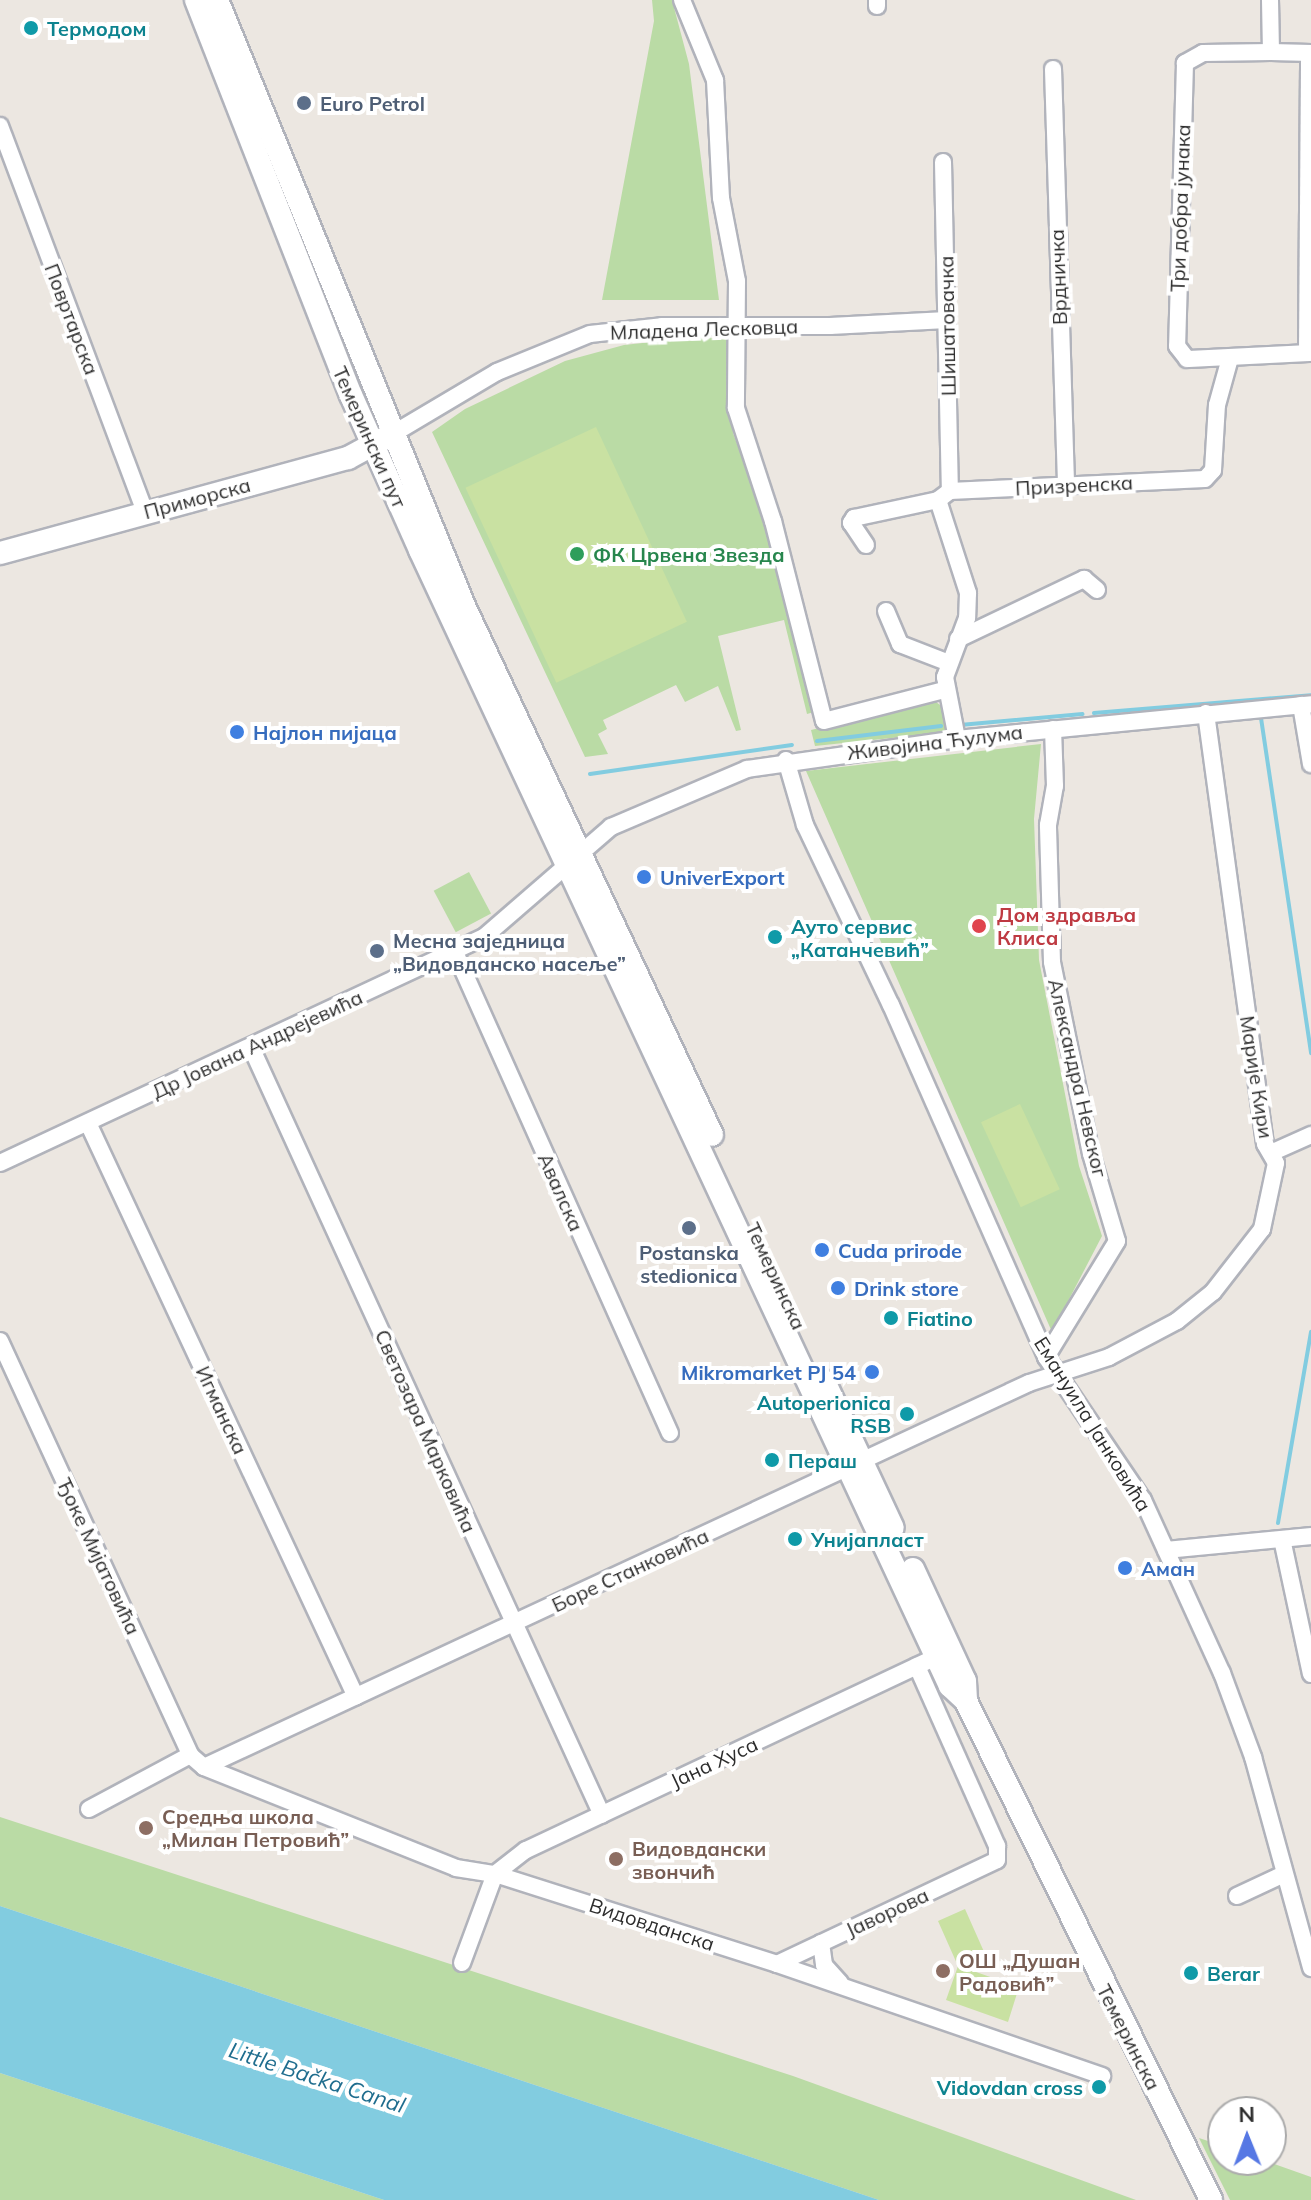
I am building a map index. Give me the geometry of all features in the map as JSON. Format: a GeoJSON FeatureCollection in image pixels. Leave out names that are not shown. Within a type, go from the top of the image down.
{"type":"FeatureCollection","features":[{"type":"Feature","properties":{"kind":"main road","name":"Темерински пут"},"geometry":{"type":"LineString","coordinates":[[196,0],[382,440],[574,859]]}},
{"type":"Feature","properties":{"kind":"main road","name":"Темерински пут"},"geometry":{"type":"LineString","coordinates":[[217,0],[382,440]]}},
{"type":"Feature","properties":{"kind":"main road","name":"Приморска"},"geometry":{"type":"LineString","coordinates":[[0,553],[348,458],[382,440]]}},
{"type":"Feature","properties":{"kind":"main road","name":"Темеринска"},"geometry":{"type":"LineString","coordinates":[[574,859],[854,1467],[953,1653],[965,1681],[966,1701]]}},
{"type":"Feature","properties":{"kind":"main road","name":"Темеринска"},"geometry":{"type":"LineString","coordinates":[[854,1467],[927,1661],[966,1701],[1211,2200]]}},
{"type":"Feature","properties":{"kind":"street"},"geometry":{"type":"LineString","coordinates":[[682,0],[715,80],[721,198],[737,281],[736,408],[743,439],[773,521],[824,721],[944,690],[957,739]]}},
{"type":"Feature","properties":{"kind":"street"},"geometry":{"type":"LineString","coordinates":[[1230,358],[1309,353],[1310,53],[1271,52],[1270,0]]}},
{"type":"Feature","properties":{"kind":"street","name":"Три добра јунака"},"geometry":{"type":"LineString","coordinates":[[1230,358],[1187,359],[1177,346],[1184,70],[1189,59],[1203,53],[1271,52]]}},
{"type":"Feature","properties":{"kind":"street","name":"Врдничка"},"geometry":{"type":"LineString","coordinates":[[1053,69],[1066,485]]}},
{"type":"Feature","properties":{"kind":"street","name":"Повртарска"},"geometry":{"type":"LineString","coordinates":[[0,126],[145,512]]}},
{"type":"Feature","properties":{"kind":"street","name":"Шишатовачка"},"geometry":{"type":"LineString","coordinates":[[943,162],[947,320],[944,496],[967,582],[967,618],[949,663],[944,690]]}},
{"type":"Feature","properties":{"kind":"street","name":"Младена Лесковца"},"geometry":{"type":"LineString","coordinates":[[382,440],[497,372],[559,344],[620,329],[735,324],[830,326],[947,320]]}},
{"type":"Feature","properties":{"kind":"street","name":"Призренска"},"geometry":{"type":"LineString","coordinates":[[866,545],[851,523],[854,518],[944,496],[1210,476],[1217,405],[1230,358]]}},
{"type":"Feature","properties":{"kind":"street"},"geometry":{"type":"LineString","coordinates":[[958,639],[1084,579],[1097,590]]}},
{"type":"Feature","properties":{"kind":"street"},"geometry":{"type":"LineString","coordinates":[[886,611],[900,644],[949,663]]}},
{"type":"Feature","properties":{"kind":"street"},"geometry":{"type":"LineString","coordinates":[[1306,704],[1311,764]]}},
{"type":"Feature","properties":{"kind":"street","name":"Живојина Ћулума"},"geometry":{"type":"LineString","coordinates":[[574,859],[627,817],[747,769],[786,760],[957,739],[1306,704]]}},
{"type":"Feature","properties":{"kind":"street","name":"Марије Кири"},"geometry":{"type":"LineString","coordinates":[[1057,1374],[1150,1336],[1213,1292],[1266,1219],[1275,1182],[1273,1152],[1265,1144],[1206,713]]}},
{"type":"Feature","properties":{"kind":"street","name":"Александра Невског"},"geometry":{"type":"LineString","coordinates":[[1046,1357],[1117,1241],[1091,1154],[1052,962],[1048,825],[1055,786],[1053,729]]}},
{"type":"Feature","properties":{"kind":"street","name":"Емануила Јанковића"},"geometry":{"type":"LineString","coordinates":[[786,760],[805,825],[891,1005],[1046,1357],[1111,1447],[1166,1550],[1222,1673],[1253,1757],[1311,1968]]}},
{"type":"Feature","properties":{"kind":"street","name":"Др Јована Андрејевића"},"geometry":{"type":"LineString","coordinates":[[0,1163],[251,1047],[505,923],[574,859]]}},
{"type":"Feature","properties":{"kind":"street","name":"Авалска"},"geometry":{"type":"LineString","coordinates":[[454,950],[670,1433]]}},
{"type":"Feature","properties":{"kind":"street","name":"Светозара Марковића"},"geometry":{"type":"LineString","coordinates":[[251,1047],[602,1815]]}},
{"type":"Feature","properties":{"kind":"street","name":"Игманска"},"geometry":{"type":"LineString","coordinates":[[88,1123],[356,1697]]}},
{"type":"Feature","properties":{"kind":"street"},"geometry":{"type":"LineString","coordinates":[[1273,1152],[1310,1135]]}},
{"type":"Feature","properties":{"kind":"street","name":"Ђоке Мијатовића"},"geometry":{"type":"LineString","coordinates":[[0,1341],[190,1755],[204,1767]]}},
{"type":"Feature","properties":{"kind":"street","name":"Боре Станковића"},"geometry":{"type":"LineString","coordinates":[[204,1767],[1029,1383],[1057,1374]]}},
{"type":"Feature","properties":{"kind":"street"},"geometry":{"type":"LineString","coordinates":[[1166,1550],[1311,1536]]}},
{"type":"Feature","properties":{"kind":"street"},"geometry":{"type":"LineString","coordinates":[[1282,1539],[1311,1674]]}},
{"type":"Feature","properties":{"kind":"street","name":"Јана Хуса"},"geometry":{"type":"LineString","coordinates":[[495,1874],[526,1850],[927,1661]]}},
{"type":"Feature","properties":{"kind":"street","name":"Јаворова"},"geometry":{"type":"LineString","coordinates":[[777,1964],[997,1860],[997,1846],[927,1661]]}},
{"type":"Feature","properties":{"kind":"street"},"geometry":{"type":"LineString","coordinates":[[89,1809],[190,1755]]}},
{"type":"Feature","properties":{"kind":"street","name":"Видовданска"},"geometry":{"type":"LineString","coordinates":[[204,1767],[456,1868],[495,1874],[777,1964],[1102,2076]]}},
{"type":"Feature","properties":{"kind":"street"},"geometry":{"type":"LineString","coordinates":[[462,1963],[495,1874]]}},
{"type":"Feature","properties":{"kind":"street"},"geometry":{"type":"LineString","coordinates":[[1237,1896],[1284,1874]]}},
{"type":"Feature","properties":{"kind":"street"},"geometry":{"type":"LineString","coordinates":[[821,1943],[824,1965],[842,1985]]}},
{"type":"Feature","properties":{"kind":"green space"},"geometry":{"type":"Polygon","coordinates":[[[652,0],[672,0],[689,64],[719,300],[602,300],[654,21],[652,0]]]}},
{"type":"Feature","properties":{"kind":"green space"},"geometry":{"type":"Polygon","coordinates":[[[698,337],[727,339],[733,433],[768,528],[814,712],[807,714],[784,620],[718,636],[741,730],[736,731],[718,686],[685,702],[676,685],[603,720],[607,729],[598,734],[608,754],[585,757],[432,432],[465,409],[565,361],[624,345],[698,337]]]}},
{"type":"Feature","properties":{"kind":"green space","name":"ФК Црвена Звезда"},"geometry":{"type":"Polygon","coordinates":[[[596,427],[687,622],[556,683],[465,488],[596,427]]]}},
{"type":"Feature","properties":{"kind":"green space"},"geometry":{"type":"Polygon","coordinates":[[[933,700],[943,707],[949,732],[815,746],[811,730],[933,700]]]}},
{"type":"Feature","properties":{"kind":"green space"},"geometry":{"type":"Polygon","coordinates":[[[1041,744],[1034,819],[1039,960],[1079,1166],[1102,1236],[1052,1332],[806,771],[1041,744]]]}},
{"type":"Feature","properties":{"kind":"green space"},"geometry":{"type":"Polygon","coordinates":[[[469,872],[491,913],[456,932],[434,891],[469,872]]]}},
{"type":"Feature","properties":{"kind":"green space"},"geometry":{"type":"Polygon","coordinates":[[[1020,1104],[1060,1189],[1021,1207],[981,1122],[1020,1104]]]}},
{"type":"Feature","properties":{"kind":"green space"},"geometry":{"type":"Polygon","coordinates":[[[0,1817],[793,2076],[1136,2200],[879,2200],[0,1906],[0,1817]]]}},
{"type":"Feature","properties":{"kind":"green space"},"geometry":{"type":"Polygon","coordinates":[[[965,1909],[985,1954],[959,1966],[1019,1987],[1008,2022],[946,2000],[958,1966],[938,1921],[965,1909]]]}},
{"type":"Feature","properties":{"kind":"green space"},"geometry":{"type":"Polygon","coordinates":[[[0,2073],[384,2200],[0,2200],[0,2073]]]}},
{"type":"Feature","properties":{"kind":"green space"},"geometry":{"type":"Polygon","coordinates":[[[1199,2138],[1207,2141],[1207,2154],[1199,2138]]]}},
{"type":"Feature","properties":{"kind":"green space"},"geometry":{"type":"Polygon","coordinates":[[[1287,2168],[1311,2177],[1311,2200],[1230,2200],[1218,2176],[1287,2176],[1287,2168]]]}},
{"type":"Feature","properties":{"kind":"water","name":"Little Bačka Canal"},"geometry":{"type":"Polygon","coordinates":[[[0,1906],[879,2200],[384,2200],[0,2073],[0,1906]]]}},
{"type":"Feature","properties":{"kind":"waterway"},"geometry":{"type":"LineString","coordinates":[[1094,713],[1311,695]]}},
{"type":"Feature","properties":{"kind":"waterway"},"geometry":{"type":"LineString","coordinates":[[960,725],[1083,714]]}},
{"type":"Feature","properties":{"kind":"waterway"},"geometry":{"type":"LineString","coordinates":[[1261,718],[1311,1053]]}},
{"type":"Feature","properties":{"kind":"waterway"},"geometry":{"type":"LineString","coordinates":[[817,741],[941,726]]}},
{"type":"Feature","properties":{"kind":"waterway"},"geometry":{"type":"LineString","coordinates":[[590,774],[792,745]]}},
{"type":"Feature","properties":{"kind":"waterway"},"geometry":{"type":"LineString","coordinates":[[1278,1523],[1311,1332]]}},
{"type":"Feature","properties":{"kind":"place","name":"Термодом"},"geometry":{"type":"Point","coordinates":[31,28]}},
{"type":"Feature","properties":{"kind":"place","name":"Euro Petrol"},"geometry":{"type":"Point","coordinates":[304,103]}},
{"type":"Feature","properties":{"kind":"place","name":"ФК Црвена Звезда"},"geometry":{"type":"Point","coordinates":[577,554]}},
{"type":"Feature","properties":{"kind":"place","name":"Најлон пијаца"},"geometry":{"type":"Point","coordinates":[237,732]}},
{"type":"Feature","properties":{"kind":"place","name":"UniverExport"},"geometry":{"type":"Point","coordinates":[644,877]}},
{"type":"Feature","properties":{"kind":"place","name":"Дом здравља Клиса"},"geometry":{"type":"Point","coordinates":[979,926]}},
{"type":"Feature","properties":{"kind":"place","name":"Ауто сервис „Катанчевић”"},"geometry":{"type":"Point","coordinates":[775,937]}},
{"type":"Feature","properties":{"kind":"place","name":"Месна заједница „Видовданско насеље”"},"geometry":{"type":"Point","coordinates":[377,951]}},
{"type":"Feature","properties":{"kind":"place","name":"Postanska stedionica"},"geometry":{"type":"Point","coordinates":[689,1228]}},
{"type":"Feature","properties":{"kind":"place","name":"Cuda prirode"},"geometry":{"type":"Point","coordinates":[822,1250]}},
{"type":"Feature","properties":{"kind":"place","name":"Drink store"},"geometry":{"type":"Point","coordinates":[838,1288]}},
{"type":"Feature","properties":{"kind":"place","name":"Fiatino"},"geometry":{"type":"Point","coordinates":[891,1318]}},
{"type":"Feature","properties":{"kind":"place","name":"Mikromarket PJ 54"},"geometry":{"type":"Point","coordinates":[872,1372]}},
{"type":"Feature","properties":{"kind":"place","name":"Autoperionica RSB"},"geometry":{"type":"Point","coordinates":[907,1414]}},
{"type":"Feature","properties":{"kind":"place","name":"Пераш"},"geometry":{"type":"Point","coordinates":[772,1460]}},
{"type":"Feature","properties":{"kind":"place","name":"Унијапласт"},"geometry":{"type":"Point","coordinates":[795,1539]}},
{"type":"Feature","properties":{"kind":"place","name":"Аман"},"geometry":{"type":"Point","coordinates":[1125,1568]}},
{"type":"Feature","properties":{"kind":"place","name":"Средња школа „Милан Петровић”"},"geometry":{"type":"Point","coordinates":[146,1828]}},
{"type":"Feature","properties":{"kind":"place","name":"Видовдански звончић"},"geometry":{"type":"Point","coordinates":[616,1859]}},
{"type":"Feature","properties":{"kind":"place","name":"ОШ „Душан Радовић”"},"geometry":{"type":"Point","coordinates":[943,1971]}},
{"type":"Feature","properties":{"kind":"place","name":"Berar"},"geometry":{"type":"Point","coordinates":[1191,1973]}},
{"type":"Feature","properties":{"kind":"place","name":"Vidovdan cross"},"geometry":{"type":"Point","coordinates":[1099,2087]}}]}
